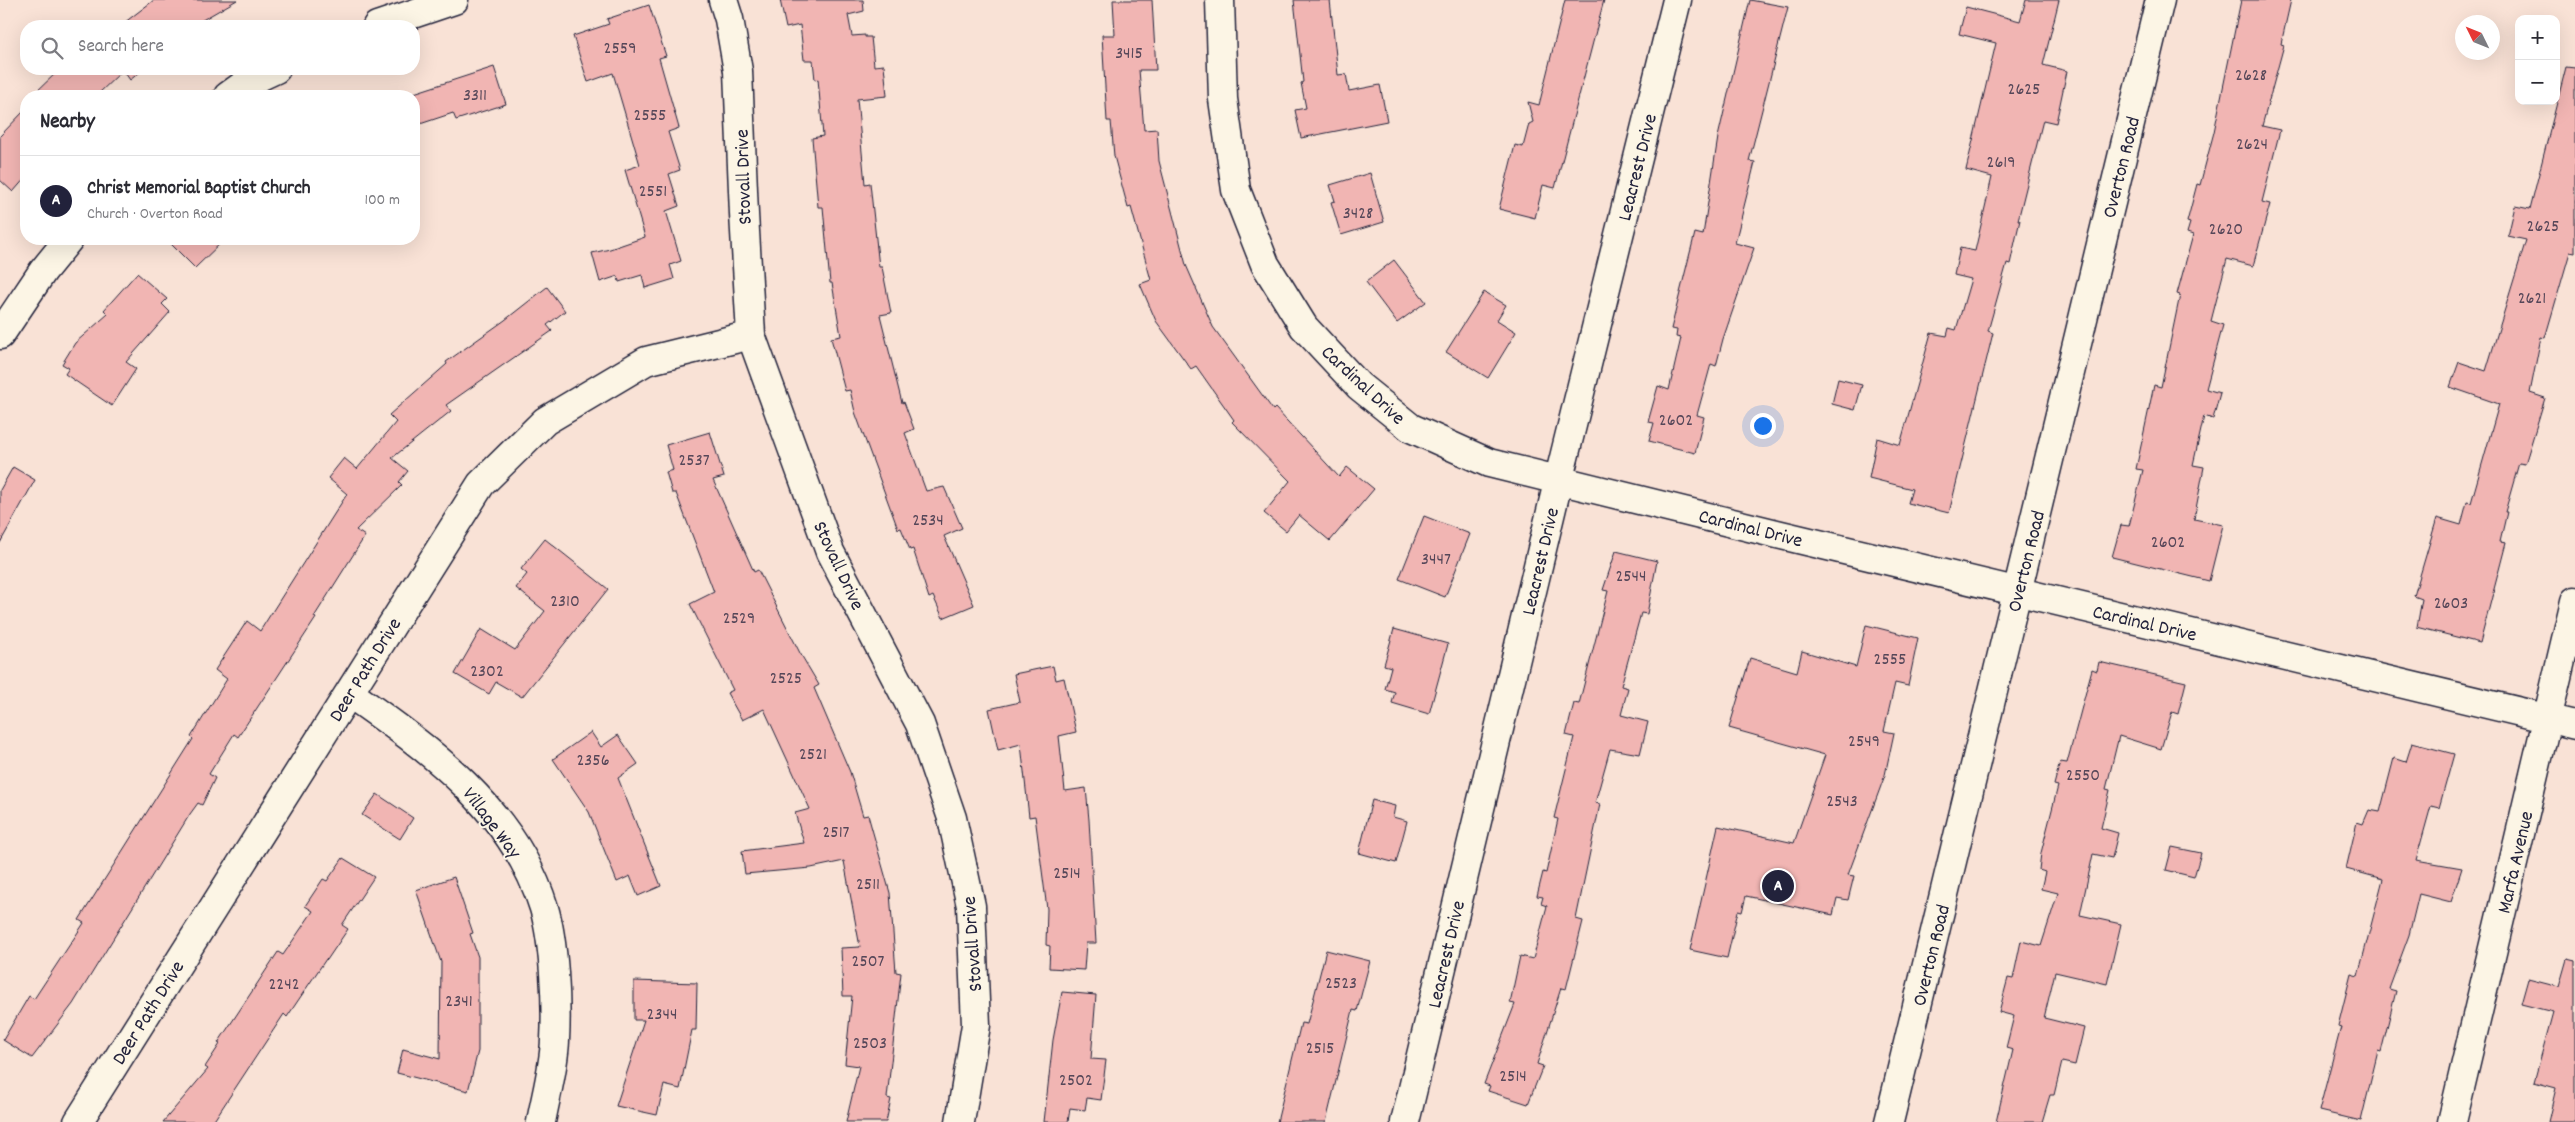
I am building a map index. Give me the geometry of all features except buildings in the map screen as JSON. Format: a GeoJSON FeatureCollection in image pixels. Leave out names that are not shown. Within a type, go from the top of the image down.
{"type":"FeatureCollection","features":[{"type":"Feature","properties":{"kind":"street"},"geometry":{"type":"LineString","coordinates":[[396,20],[454,0]]}},
{"type":"Feature","properties":{"kind":"street","name":"Stovall Drive"},"geometry":{"type":"LineString","coordinates":[[723,0],[729,19],[738,71],[744,214],[752,335],[830,552],[920,724],[952,818],[971,906],[976,1025],[960,1122]]}},
{"type":"Feature","properties":{"kind":"street","name":"Cardinal Drive"},"geometry":{"type":"LineString","coordinates":[[1220,0],[1223,99],[1236,190],[1265,264],[1304,327],[1359,386],[1411,428],[1490,462],[1777,534],[2575,725]]}},
{"type":"Feature","properties":{"kind":"street","name":"Leacrest Drive"},"geometry":{"type":"LineString","coordinates":[[1405,1122],[1559,478],[1677,0]]}},
{"type":"Feature","properties":{"kind":"street","name":"Overton Road"},"geometry":{"type":"LineString","coordinates":[[1889,1122],[2160,0]]}},
{"type":"Feature","properties":{"kind":"street"},"geometry":{"type":"LineString","coordinates":[[236,90],[263,75]]}},
{"type":"Feature","properties":{"kind":"street"},"geometry":{"type":"LineString","coordinates":[[0,335],[43,271],[64,245]]}},
{"type":"Feature","properties":{"kind":"street","name":"Deer Path Drive"},"geometry":{"type":"LineString","coordinates":[[78,1122],[481,484],[545,421],[646,361],[752,335]]}},
{"type":"Feature","properties":{"kind":"street","name":"Marfa Avenue"},"geometry":{"type":"LineString","coordinates":[[2452,1122],[2575,601]]}},
{"type":"Feature","properties":{"kind":"street","name":"Village Way"},"geometry":{"type":"LineString","coordinates":[[349,693],[413,737],[475,793],[520,853],[544,908],[554,968],[555,1041],[541,1122]]}},
{"type":"Feature","properties":{"kind":"place","name":"Christ Memorial Baptist Church"},"geometry":{"type":"Point","coordinates":[1778,886]}}]}
